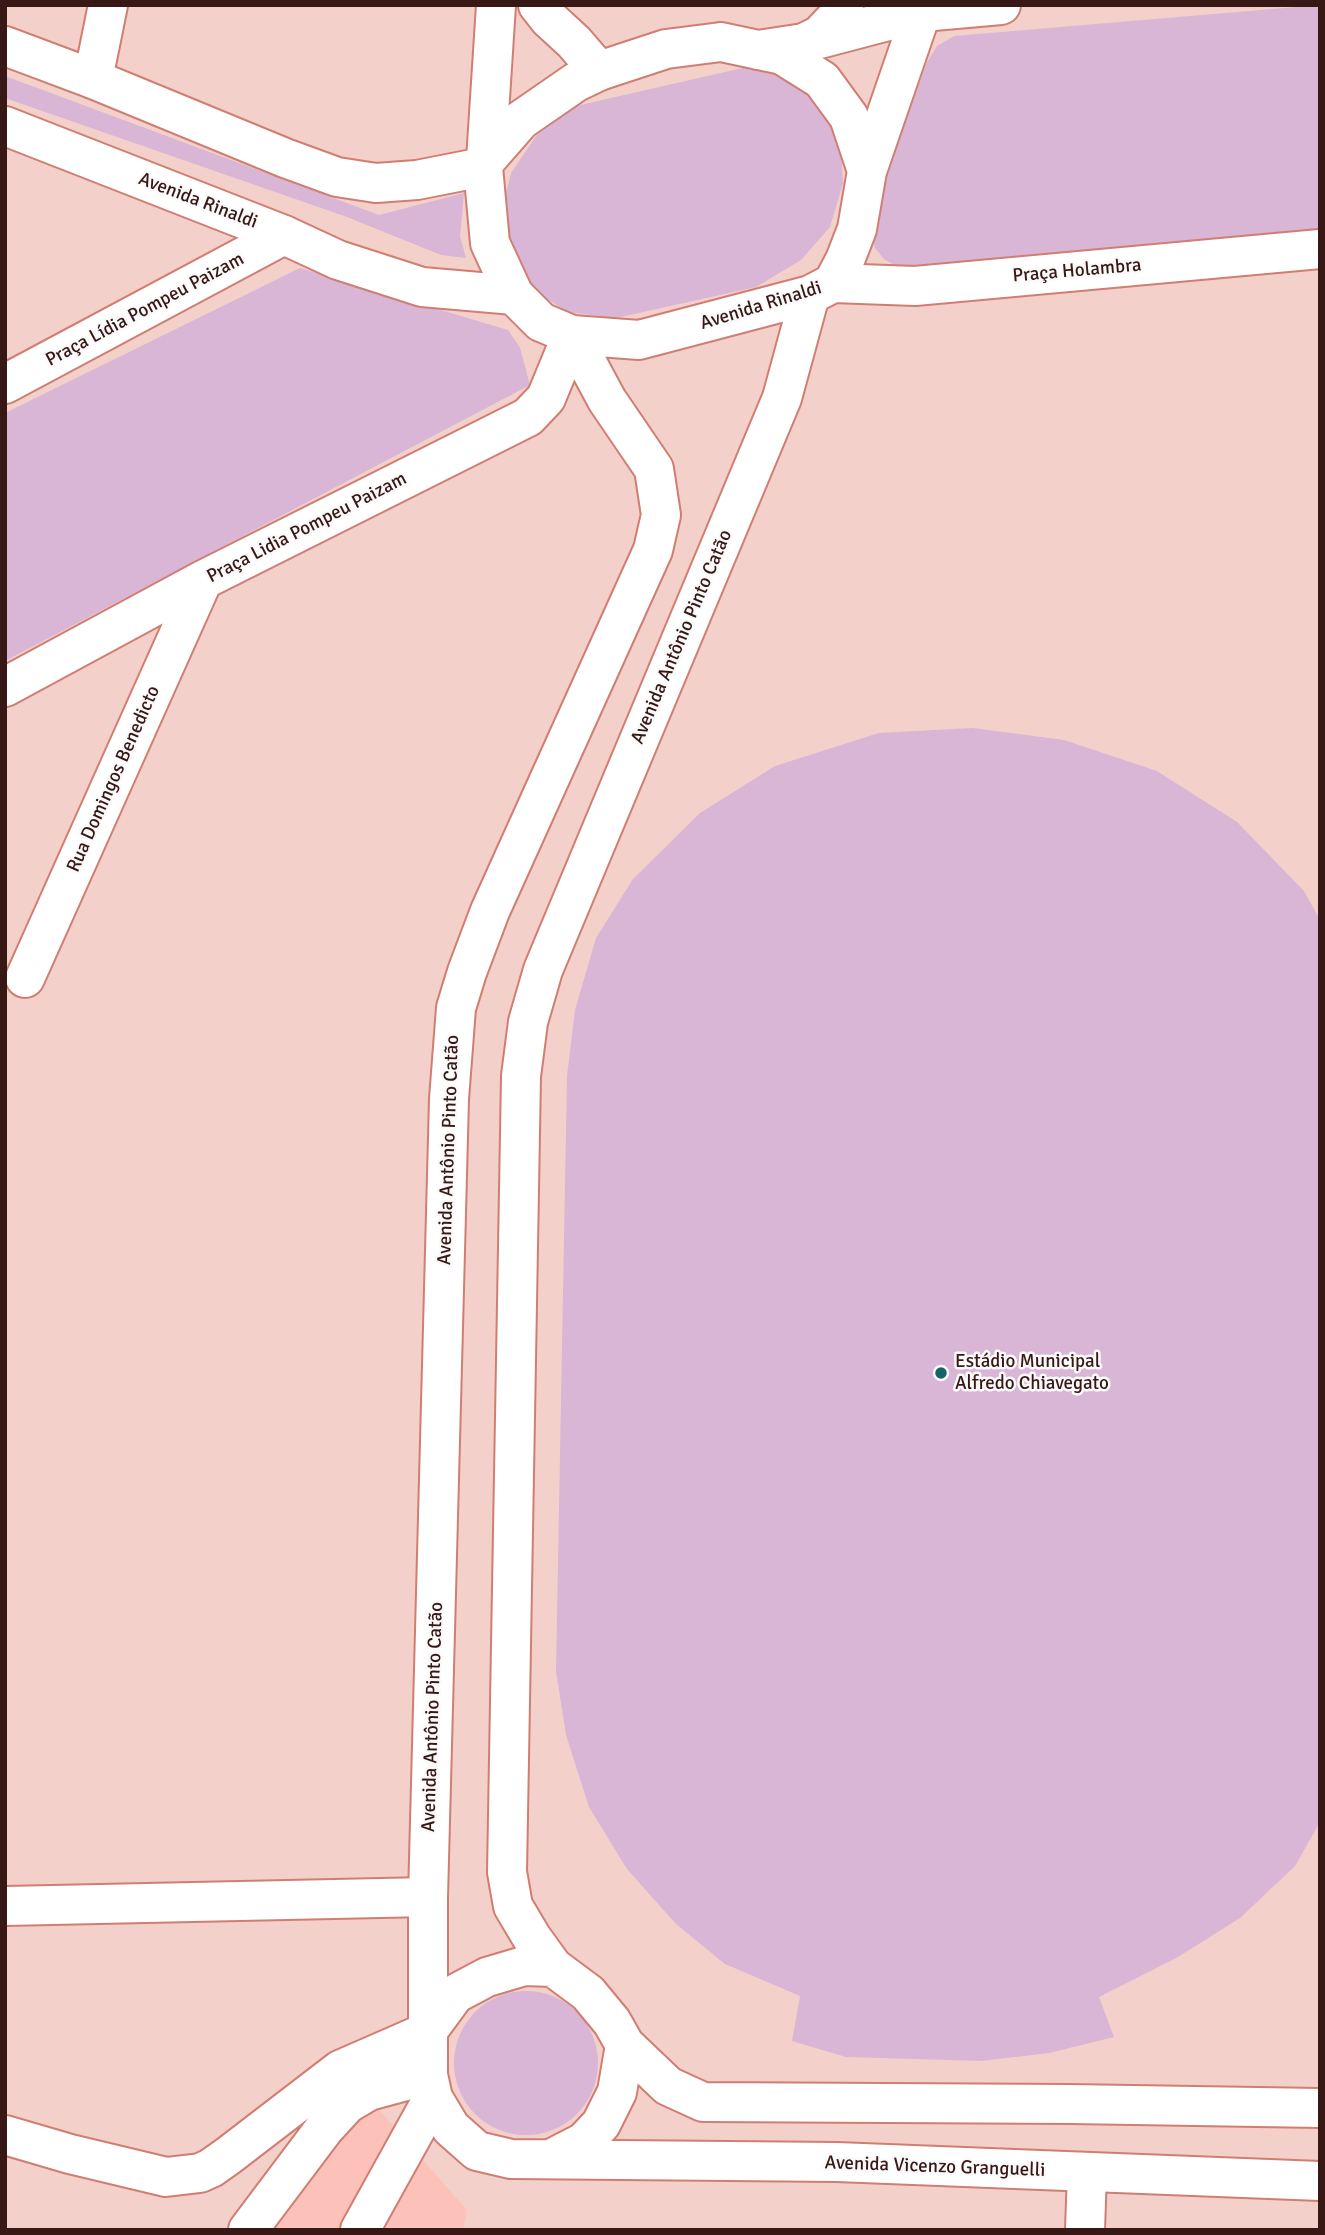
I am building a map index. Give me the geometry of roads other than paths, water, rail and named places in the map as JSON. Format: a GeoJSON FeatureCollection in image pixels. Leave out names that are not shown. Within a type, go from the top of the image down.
{"type":"FeatureCollection","features":[{"type":"Feature","properties":{"kind":"main road"},"geometry":{"type":"LineString","coordinates":[[93,79],[108,5]]}},
{"type":"Feature","properties":{"kind":"main road"},"geometry":{"type":"LineString","coordinates":[[5,46],[337,177],[376,183],[417,180],[484,164],[496,5]]}},
{"type":"Feature","properties":{"kind":"main road"},"geometry":{"type":"LineString","coordinates":[[538,5],[599,71]]}},
{"type":"Feature","properties":{"kind":"main road"},"geometry":{"type":"LineString","coordinates":[[804,43],[820,35],[844,5]]}},
{"type":"Feature","properties":{"kind":"main road"},"geometry":{"type":"LineString","coordinates":[[755,50],[804,43],[923,9],[1001,5]]}},
{"type":"Feature","properties":{"kind":"main road"},"geometry":{"type":"LineString","coordinates":[[867,171],[923,9]]}},
{"type":"Feature","properties":{"kind":"main road","name":"Avenida Rinaldi"},"geometry":{"type":"LineString","coordinates":[[721,42],[782,55],[822,80],[849,117],[867,171],[857,229],[845,260],[822,289],[639,340],[572,335],[541,322],[514,295],[490,243],[484,164],[521,120],[576,82],[599,71],[666,49],[721,42]]}},
{"type":"Feature","properties":{"kind":"main road","name":"Avenida Rinaldi"},"geometry":{"type":"LineString","coordinates":[[5,126],[284,235],[338,260],[422,288],[514,295]]}},
{"type":"Feature","properties":{"kind":"main road","name":"Praça Lídia Pompeu Paizam"},"geometry":{"type":"LineString","coordinates":[[5,384],[284,235]]}},
{"type":"Feature","properties":{"kind":"main road","name":"Praça Holambra"},"geometry":{"type":"LineString","coordinates":[[822,289],[915,286],[1320,249]]}},
{"type":"Feature","properties":{"kind":"main road","name":"Avenida Antônio Pinto Catão"},"geometry":{"type":"LineString","coordinates":[[553,1967],[513,1906],[507,1872],[521,1090],[528,1022],[543,970],[782,398],[822,289]]}},
{"type":"Feature","properties":{"kind":"main road","name":"Avenida Antônio Pinto Catão"},"geometry":{"type":"LineString","coordinates":[[427,2032],[428,1897],[449,1099],[456,1008],[490,911],[653,550],[661,515],[654,469],[607,400],[572,335]]}},
{"type":"Feature","properties":{"kind":"main road","name":"Praça Lidia Pompeu Paizam"},"geometry":{"type":"LineString","coordinates":[[5,687],[203,580],[528,417],[546,398],[572,335]]}},
{"type":"Feature","properties":{"kind":"main road","name":"Rua Domingos Benedicto"},"geometry":{"type":"LineString","coordinates":[[24,978],[203,580]]}},
{"type":"Feature","properties":{"kind":"main road"},"geometry":{"type":"LineString","coordinates":[[5,1906],[428,1897]]}},
{"type":"Feature","properties":{"kind":"main road"},"geometry":{"type":"LineString","coordinates":[[5,2135],[69,2154],[166,2177],[200,2173],[228,2156],[341,2070],[427,2032],[455,1994],[487,1977],[524,1966],[553,1967],[589,1993],[612,2022],[625,2045],[668,2086],[703,2102],[1320,2108]]}},
{"type":"Feature","properties":{"kind":"main road"},"geometry":{"type":"LineString","coordinates":[[427,2032],[437,2101],[477,2151],[511,2159],[551,2160],[584,2143],[601,2124],[617,2092],[625,2045]]}},
{"type":"Feature","properties":{"kind":"main road"},"geometry":{"type":"LineString","coordinates":[[248,2230],[324,2129],[347,2104],[369,2091],[437,2101]]}},
{"type":"Feature","properties":{"kind":"main road"},"geometry":{"type":"LineString","coordinates":[[360,2230],[437,2101]]}},
{"type":"Feature","properties":{"kind":"main road","name":"Avenida Vicenzo Granguelli"},"geometry":{"type":"LineString","coordinates":[[551,2160],[837,2162],[1320,2181]]}},
{"type":"Feature","properties":{"kind":"main road"},"geometry":{"type":"LineString","coordinates":[[1085,2230],[1087,2172]]}},
{"type":"Feature","properties":{"kind":"place","name":"Estádio Municipal Alfredo Chiavegato"},"geometry":{"type":"Point","coordinates":[941,1373]}}]}
